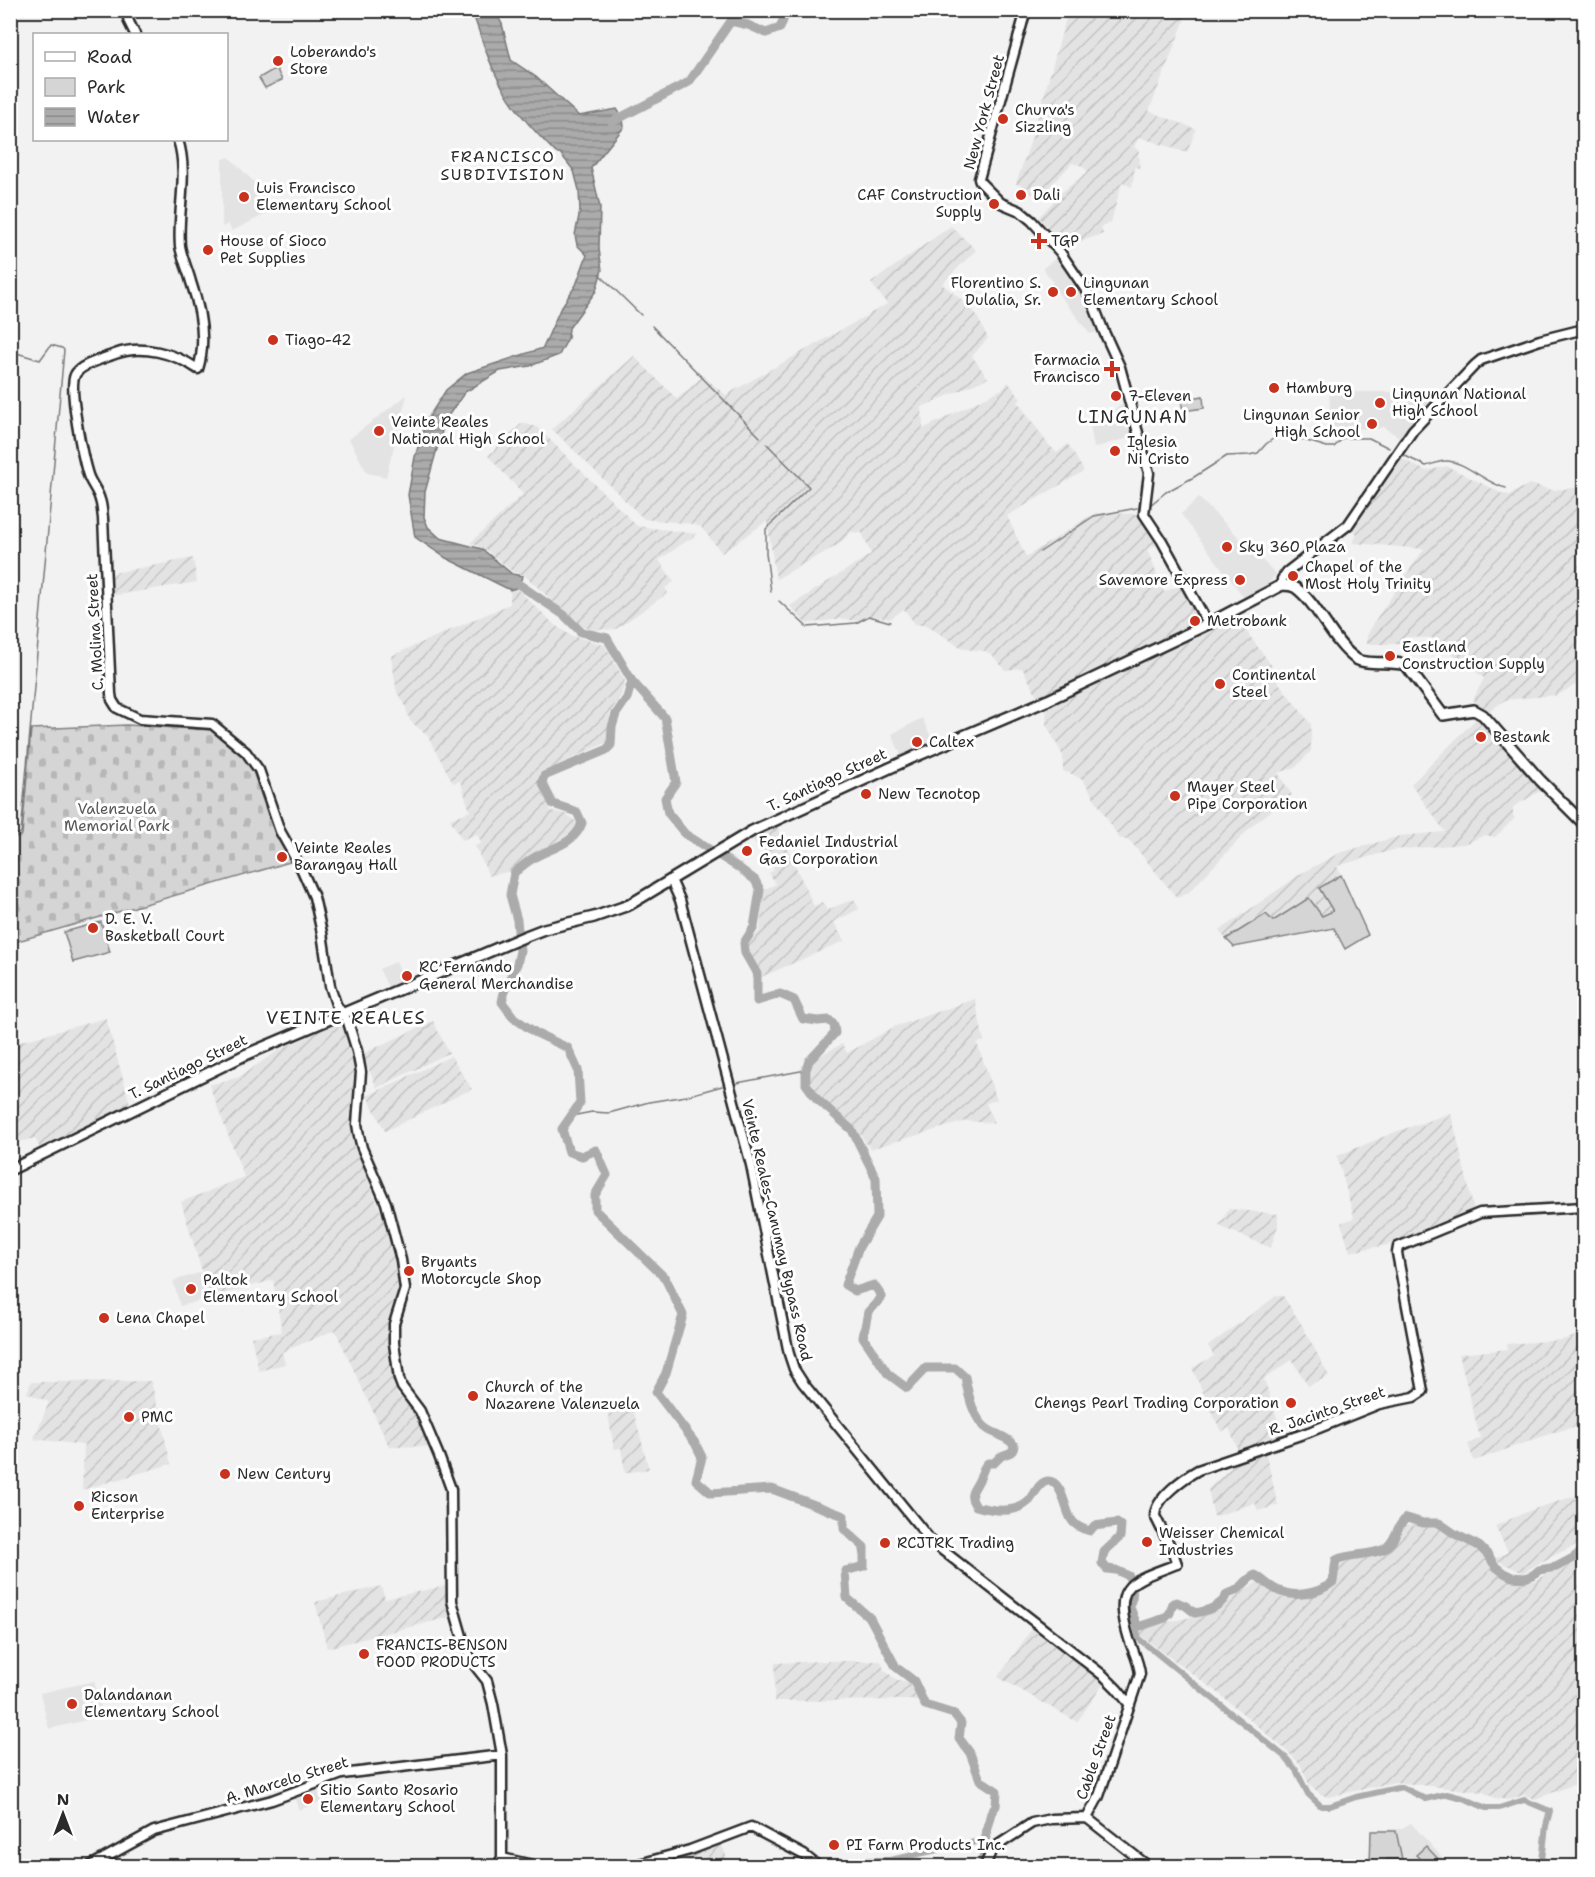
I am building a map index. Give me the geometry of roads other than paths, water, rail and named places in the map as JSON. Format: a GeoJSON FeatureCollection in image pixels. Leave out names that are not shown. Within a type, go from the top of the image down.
{"type":"FeatureCollection","features":[{"type":"Feature","properties":{"kind":"main road","name":"T. Santiago Street"},"geometry":{"type":"LineString","coordinates":[[10,1170],[245,1055],[513,941],[544,929],[621,908],[758,828],[914,757],[1048,700],[1208,624],[1282,585]]}},
{"type":"Feature","properties":{"kind":"main road"},"geometry":{"type":"LineString","coordinates":[[1282,585],[1296,588],[1355,658],[1365,662],[1406,665],[1443,715],[1474,710],[1484,715],[1540,780],[1584,824]]}},
{"type":"Feature","properties":{"kind":"street"},"geometry":{"type":"LineString","coordinates":[[126,10],[134,33]]}},
{"type":"Feature","properties":{"kind":"street","name":"New York Street"},"geometry":{"type":"LineString","coordinates":[[1026,10],[978,175],[980,182],[1001,203],[1020,211],[1047,237],[1090,296],[1120,367],[1149,473],[1144,514],[1162,541],[1208,624]]}},
{"type":"Feature","properties":{"kind":"street","name":"C. Molina Street"},"geometry":{"type":"LineString","coordinates":[[178,141],[182,178],[180,245],[198,304],[201,337],[198,369],[181,360],[151,350],[131,349],[80,369],[73,379],[83,456],[88,475],[100,499],[103,518],[109,680],[112,700],[117,708],[140,719],[212,724],[226,733],[254,760],[280,831],[314,897],[330,986],[336,1004],[343,1013]]}},
{"type":"Feature","properties":{"kind":"street"},"geometry":{"type":"LineString","coordinates":[[1282,585],[1282,579],[1287,572],[1348,525],[1413,430],[1475,364],[1540,340],[1584,328]]}},
{"type":"Feature","properties":{"kind":"street","name":"Veinte Reales-Canumay Bypass Road"},"geometry":{"type":"LineString","coordinates":[[671,880],[680,900],[751,1165],[794,1369],[932,1542],[1104,1676],[1130,1705]]}},
{"type":"Feature","properties":{"kind":"street"},"geometry":{"type":"LineString","coordinates":[[343,1013],[352,1032],[361,1072],[357,1124],[359,1136],[386,1203],[402,1265],[405,1289],[394,1324],[396,1364],[402,1387],[420,1411],[451,1489],[452,1601],[468,1653],[490,1687],[502,1755],[502,1858],[497,1866]]}},
{"type":"Feature","properties":{"kind":"street","name":"R. Jacinto Street"},"geometry":{"type":"LineString","coordinates":[[1130,1705],[1140,1674],[1123,1613],[1124,1592],[1144,1577],[1177,1564],[1155,1516],[1155,1511],[1182,1479],[1198,1470],[1308,1432],[1379,1404],[1414,1396],[1423,1391],[1396,1253],[1398,1247],[1479,1213],[1584,1207]]}},
{"type":"Feature","properties":{"kind":"street","name":"Cable Street"},"geometry":{"type":"LineString","coordinates":[[1087,1818],[1099,1796],[1130,1705]]}},
{"type":"Feature","properties":{"kind":"street","name":"A. Marcelo Street"},"geometry":{"type":"LineString","coordinates":[[90,1866],[154,1831],[272,1800],[342,1774],[502,1755]]}},
{"type":"Feature","properties":{"kind":"street"},"geometry":{"type":"LineString","coordinates":[[986,1866],[992,1849],[1032,1823],[1051,1819],[1087,1818],[1148,1866]]}},
{"type":"Feature","properties":{"kind":"street"},"geometry":{"type":"LineString","coordinates":[[632,1866],[690,1850],[751,1827],[804,1855],[818,1866]]}},
{"type":"Feature","properties":{"kind":"street"},"geometry":{"type":"LineString","coordinates":[[502,1858],[537,1866]]}},
{"type":"Feature","properties":{"kind":"water"},"geometry":{"type":"Polygon","coordinates":[[[472,11],[495,11],[502,24],[511,60],[536,77],[579,116],[617,109],[623,118],[624,127],[591,168],[600,207],[599,249],[602,270],[596,291],[569,328],[568,338],[559,355],[530,366],[500,371],[465,392],[445,420],[425,492],[424,517],[428,527],[440,538],[482,549],[512,574],[523,576],[516,588],[510,590],[446,558],[415,537],[408,495],[415,457],[426,421],[446,390],[467,373],[543,348],[560,309],[576,285],[587,255],[577,245],[575,235],[580,211],[579,190],[574,171],[560,153],[556,153],[534,130],[508,97],[489,60],[472,11]]]}},
{"type":"Feature","properties":{"kind":"waterway"},"geometry":{"type":"LineString","coordinates":[[612,122],[689,82],[731,21],[766,33],[780,28],[787,10]]}},
{"type":"Feature","properties":{"kind":"waterway"},"geometry":{"type":"LineString","coordinates":[[599,274],[641,315]]}},
{"type":"Feature","properties":{"kind":"waterway"},"geometry":{"type":"LineString","coordinates":[[652,326],[760,437]]}},
{"type":"Feature","properties":{"kind":"waterway"},"geometry":{"type":"LineString","coordinates":[[10,351],[40,360],[51,345],[64,350],[21,833],[10,837]]}},
{"type":"Feature","properties":{"kind":"waterway"},"geometry":{"type":"LineString","coordinates":[[1149,506],[1166,492],[1227,456],[1258,453],[1277,436],[1287,435],[1327,447],[1334,447],[1343,438],[1369,438],[1389,448]]}},
{"type":"Feature","properties":{"kind":"waterway"},"geometry":{"type":"LineString","coordinates":[[767,444],[809,487],[766,529],[766,553],[771,592]]}},
{"type":"Feature","properties":{"kind":"waterway"},"geometry":{"type":"LineString","coordinates":[[1401,454],[1426,466],[1443,461],[1460,464],[1498,486],[1506,488]]}},
{"type":"Feature","properties":{"kind":"waterway"},"geometry":{"type":"LineString","coordinates":[[1040,552],[1094,516],[1137,508]]}},
{"type":"Feature","properties":{"kind":"waterway"},"geometry":{"type":"LineString","coordinates":[[511,579],[564,615],[581,632],[607,638],[632,681],[665,718],[676,782],[665,798],[668,813],[685,834],[739,868],[755,880],[760,890],[754,927],[744,943],[745,953],[757,974],[757,1001],[780,994],[794,1000],[803,1019],[829,1020],[834,1025],[835,1033],[809,1061],[806,1070],[806,1084],[817,1099],[852,1130],[876,1178],[877,1217],[859,1247],[845,1285],[855,1291],[874,1285],[882,1297],[868,1312],[863,1337],[888,1374],[907,1388],[926,1368],[955,1368],[965,1377],[972,1406],[983,1426],[1014,1445],[1011,1452],[994,1463],[988,1463],[985,1467],[972,1493],[976,1506],[997,1510],[1017,1508],[1029,1501],[1039,1486],[1048,1481],[1057,1485],[1071,1519],[1079,1527],[1090,1531],[1094,1526],[1117,1523],[1121,1526],[1120,1537],[1104,1552],[1102,1563],[1107,1569],[1129,1576],[1132,1587],[1129,1605],[1137,1625],[1141,1626],[1165,1618],[1170,1613],[1173,1603],[1177,1602],[1186,1606],[1195,1613],[1214,1607],[1222,1602],[1227,1594],[1240,1588],[1255,1575],[1275,1589],[1289,1594],[1305,1594],[1320,1590],[1333,1582],[1336,1560],[1384,1549],[1407,1518],[1423,1523],[1439,1523],[1479,1546],[1496,1567],[1512,1577],[1525,1578],[1539,1570],[1556,1567],[1584,1549]]}},
{"type":"Feature","properties":{"kind":"waterway"},"geometry":{"type":"LineString","coordinates":[[779,601],[807,627],[856,623],[869,616],[890,622]]}},
{"type":"Feature","properties":{"kind":"waterway"},"geometry":{"type":"LineString","coordinates":[[632,681],[627,698],[616,714],[612,727],[611,745],[606,750],[544,776],[542,782],[553,804],[577,812],[582,823],[579,830],[569,840],[534,858],[514,873],[510,895],[517,920],[520,951],[517,964],[505,988],[502,1002],[514,1018],[536,1033],[568,1048],[578,1070],[580,1103],[562,1129],[569,1152],[582,1156],[596,1150],[607,1175],[595,1195],[595,1210],[665,1278],[683,1315],[666,1373],[656,1392],[695,1443],[702,1457],[696,1480],[711,1493],[772,1489],[844,1516],[844,1529],[864,1547],[864,1566],[845,1571],[847,1598],[870,1618],[896,1667],[914,1681],[925,1705],[954,1714],[961,1723],[959,1738],[970,1753],[980,1780],[997,1791],[996,1806],[991,1813],[987,1828],[982,1866]]}},
{"type":"Feature","properties":{"kind":"waterway"},"geometry":{"type":"LineString","coordinates":[[737,1083],[806,1070]]}},
{"type":"Feature","properties":{"kind":"waterway"},"geometry":{"type":"LineString","coordinates":[[571,1116],[592,1112],[609,1113],[722,1086]]}},
{"type":"Feature","properties":{"kind":"waterway"},"geometry":{"type":"LineString","coordinates":[[1134,1619],[1139,1639],[1285,1757],[1296,1770],[1308,1794],[1321,1806],[1330,1806],[1356,1797],[1402,1787],[1426,1799],[1447,1794],[1486,1808],[1499,1808],[1524,1800],[1550,1811],[1542,1860],[1571,1866]]}},
{"type":"Feature","properties":{"kind":"waterway"},"geometry":{"type":"LineString","coordinates":[[843,1862],[890,1860],[985,1840]]}},
{"type":"Feature","properties":{"kind":"place","name":"Loberando's Store"},"geometry":{"type":"Point","coordinates":[278,61]}},
{"type":"Feature","properties":{"kind":"place","name":"Churva's Sizzling"},"geometry":{"type":"Point","coordinates":[1003,119]}},
{"type":"Feature","properties":{"kind":"place","name":"Dali"},"geometry":{"type":"Point","coordinates":[1021,195]}},
{"type":"Feature","properties":{"kind":"place","name":"Luis Francisco Elementary School"},"geometry":{"type":"Point","coordinates":[244,197]}},
{"type":"Feature","properties":{"kind":"place","name":"CAF Construction Supply"},"geometry":{"type":"Point","coordinates":[994,204]}},
{"type":"Feature","properties":{"kind":"place","name":"TGP"},"geometry":{"type":"Point","coordinates":[1039,241]}},
{"type":"Feature","properties":{"kind":"place","name":"House of Sioco Pet Supplies"},"geometry":{"type":"Point","coordinates":[208,250]}},
{"type":"Feature","properties":{"kind":"place","name":"Florentino S. Dulalia, Sr."},"geometry":{"type":"Point","coordinates":[1053,292]}},
{"type":"Feature","properties":{"kind":"place","name":"Lingunan Elementary School"},"geometry":{"type":"Point","coordinates":[1071,292]}},
{"type":"Feature","properties":{"kind":"place","name":"Tiago-42"},"geometry":{"type":"Point","coordinates":[273,340]}},
{"type":"Feature","properties":{"kind":"place","name":"Farmacia Francisco"},"geometry":{"type":"Point","coordinates":[1112,369]}},
{"type":"Feature","properties":{"kind":"place","name":"Hamburg"},"geometry":{"type":"Point","coordinates":[1274,388]}},
{"type":"Feature","properties":{"kind":"place","name":"7-Eleven"},"geometry":{"type":"Point","coordinates":[1116,396]}},
{"type":"Feature","properties":{"kind":"place","name":"Lingunan National High School"},"geometry":{"type":"Point","coordinates":[1380,403]}},
{"type":"Feature","properties":{"kind":"place","name":"Lingunan Senior High School"},"geometry":{"type":"Point","coordinates":[1372,424]}},
{"type":"Feature","properties":{"kind":"place","name":"Veinte Reales National High School"},"geometry":{"type":"Point","coordinates":[379,431]}},
{"type":"Feature","properties":{"kind":"place","name":"Iglesia Ni Cristo"},"geometry":{"type":"Point","coordinates":[1115,451]}},
{"type":"Feature","properties":{"kind":"place","name":"Sky 360 Plaza"},"geometry":{"type":"Point","coordinates":[1227,547]}},
{"type":"Feature","properties":{"kind":"place","name":"Chapel of the Most Holy Trinity"},"geometry":{"type":"Point","coordinates":[1293,576]}},
{"type":"Feature","properties":{"kind":"place","name":"Savemore Express"},"geometry":{"type":"Point","coordinates":[1240,580]}},
{"type":"Feature","properties":{"kind":"place","name":"Metrobank"},"geometry":{"type":"Point","coordinates":[1195,621]}},
{"type":"Feature","properties":{"kind":"place","name":"Eastland Construction Supply"},"geometry":{"type":"Point","coordinates":[1390,656]}},
{"type":"Feature","properties":{"kind":"place","name":"Continental Steel"},"geometry":{"type":"Point","coordinates":[1220,684]}},
{"type":"Feature","properties":{"kind":"place","name":"Bestank"},"geometry":{"type":"Point","coordinates":[1481,737]}},
{"type":"Feature","properties":{"kind":"place","name":"Caltex"},"geometry":{"type":"Point","coordinates":[917,742]}},
{"type":"Feature","properties":{"kind":"place","name":"New Tecnotop"},"geometry":{"type":"Point","coordinates":[866,794]}},
{"type":"Feature","properties":{"kind":"place","name":"Mayer Steel Pipe Corporation"},"geometry":{"type":"Point","coordinates":[1175,796]}},
{"type":"Feature","properties":{"kind":"place","name":"Fedaniel Industrial Gas Corporation"},"geometry":{"type":"Point","coordinates":[747,851]}},
{"type":"Feature","properties":{"kind":"place","name":"Veinte Reales Barangay Hall"},"geometry":{"type":"Point","coordinates":[282,857]}},
{"type":"Feature","properties":{"kind":"place","name":"D. E. V. Basketball Court"},"geometry":{"type":"Point","coordinates":[93,928]}},
{"type":"Feature","properties":{"kind":"place","name":"RC Fernando General Merchandise"},"geometry":{"type":"Point","coordinates":[407,976]}},
{"type":"Feature","properties":{"kind":"place","name":"Bryants Motorcycle Shop"},"geometry":{"type":"Point","coordinates":[409,1271]}},
{"type":"Feature","properties":{"kind":"place","name":"Paltok Elementary School"},"geometry":{"type":"Point","coordinates":[191,1289]}},
{"type":"Feature","properties":{"kind":"place","name":"Lena Chapel"},"geometry":{"type":"Point","coordinates":[104,1318]}},
{"type":"Feature","properties":{"kind":"place","name":"Church of the Nazarene Valenzuela"},"geometry":{"type":"Point","coordinates":[473,1396]}},
{"type":"Feature","properties":{"kind":"place","name":"Chengs Pearl Trading Corporation"},"geometry":{"type":"Point","coordinates":[1291,1403]}},
{"type":"Feature","properties":{"kind":"place","name":"PMC"},"geometry":{"type":"Point","coordinates":[129,1417]}},
{"type":"Feature","properties":{"kind":"place","name":"New Century"},"geometry":{"type":"Point","coordinates":[225,1474]}},
{"type":"Feature","properties":{"kind":"place","name":"Ricson Enterprise"},"geometry":{"type":"Point","coordinates":[79,1506]}},
{"type":"Feature","properties":{"kind":"place","name":"Weisser Chemical Industries"},"geometry":{"type":"Point","coordinates":[1147,1542]}},
{"type":"Feature","properties":{"kind":"place","name":"RCJTRK Trading"},"geometry":{"type":"Point","coordinates":[885,1543]}},
{"type":"Feature","properties":{"kind":"place","name":"FRANCIS-BENSON FOOD PRODUCTS"},"geometry":{"type":"Point","coordinates":[364,1654]}},
{"type":"Feature","properties":{"kind":"place","name":"Dalandanan Elementary School"},"geometry":{"type":"Point","coordinates":[72,1704]}},
{"type":"Feature","properties":{"kind":"place","name":"Sitio Santo Rosario Elementary School"},"geometry":{"type":"Point","coordinates":[308,1799]}},
{"type":"Feature","properties":{"kind":"place","name":"PI Farm Products Inc."},"geometry":{"type":"Point","coordinates":[834,1845]}},
{"type":"Feature","properties":{"kind":"district","name":"FRANCISCO SUBDIVISION"},"geometry":{"type":"Point","coordinates":[503,165]}},
{"type":"Feature","properties":{"kind":"district","name":"LINGUNAN"},"geometry":{"type":"Point","coordinates":[1133,417]}},
{"type":"Feature","properties":{"kind":"district","name":"VEINTE REALES"},"geometry":{"type":"Point","coordinates":[346,1018]}},
{"type":"Feature","properties":{"kind":"park label","name":"Valenzuela Memorial Park"},"geometry":{"type":"Point","coordinates":[117,818]}}]}
